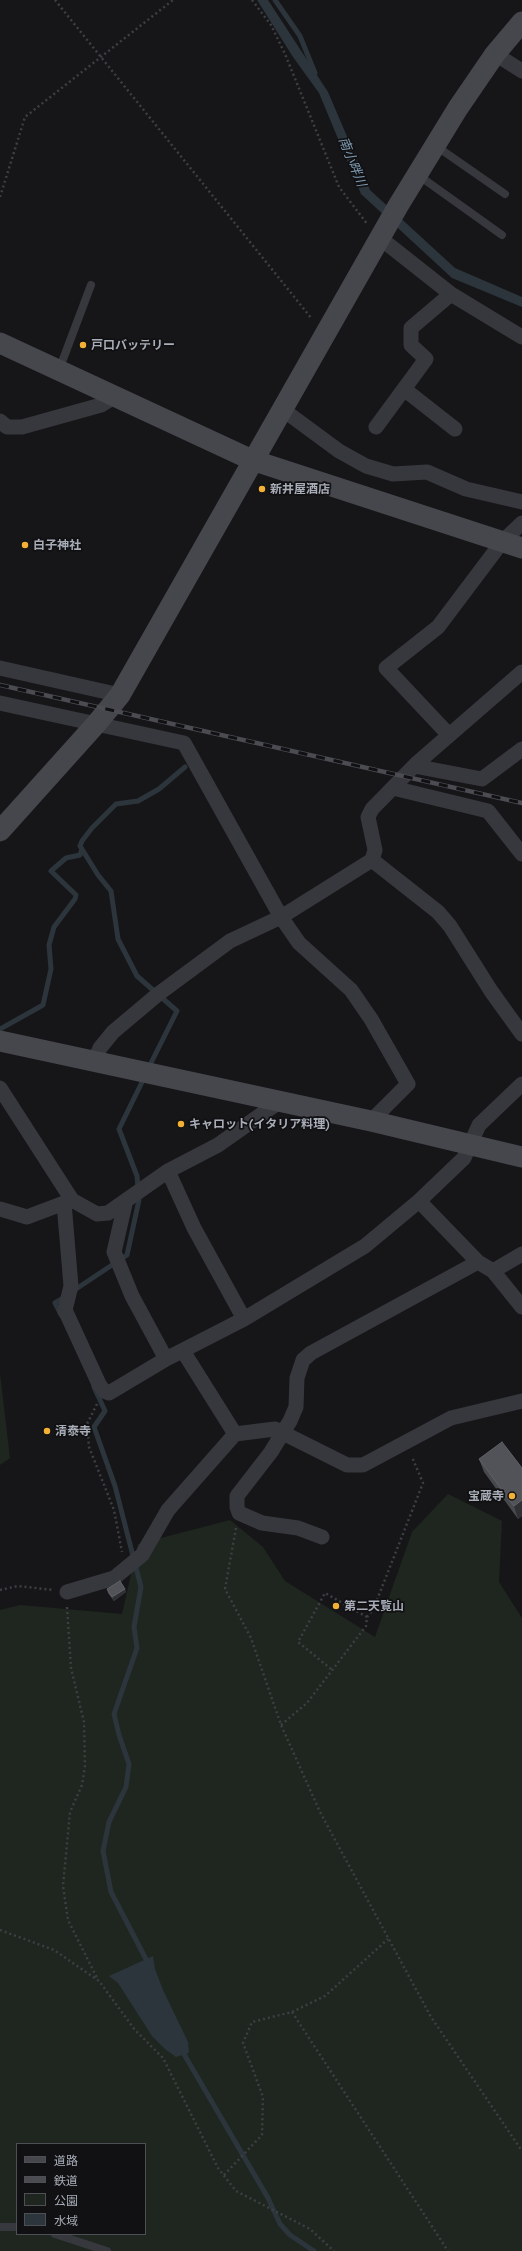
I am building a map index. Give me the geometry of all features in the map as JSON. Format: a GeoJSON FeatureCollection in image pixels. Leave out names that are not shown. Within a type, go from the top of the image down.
{"type":"FeatureCollection","features":[{"type":"Feature","properties":{"kind":"street"},"geometry":{"type":"LineString","coordinates":[[0,830],[97,723],[120,695],[252,460],[398,206],[458,108],[495,54],[522,22]]}},
{"type":"Feature","properties":{"kind":"street"},"geometry":{"type":"LineString","coordinates":[[495,54],[522,71]]}},
{"type":"Feature","properties":{"kind":"street"},"geometry":{"type":"LineString","coordinates":[[382,235],[451,294],[522,337]]}},
{"type":"Feature","properties":{"kind":"street"},"geometry":{"type":"LineString","coordinates":[[376,427],[426,359],[411,345],[411,328],[451,294]]}},
{"type":"Feature","properties":{"kind":"street"},"geometry":{"type":"LineString","coordinates":[[0,343],[252,460],[522,548]]}},
{"type":"Feature","properties":{"kind":"street"},"geometry":{"type":"LineString","coordinates":[[404,389],[455,429]]}},
{"type":"Feature","properties":{"kind":"street"},"geometry":{"type":"LineString","coordinates":[[0,421],[7,427],[22,427],[101,405],[114,397]]}},
{"type":"Feature","properties":{"kind":"street"},"geometry":{"type":"LineString","coordinates":[[282,409],[339,451],[366,466],[393,474],[427,472],[466,489],[522,502]]}},
{"type":"Feature","properties":{"kind":"street"},"geometry":{"type":"LineString","coordinates":[[449,735],[386,668],[438,627],[502,542],[522,523]]}},
{"type":"Feature","properties":{"kind":"street"},"geometry":{"type":"LineString","coordinates":[[0,668],[120,695]]}},
{"type":"Feature","properties":{"kind":"street"},"geometry":{"type":"LineString","coordinates":[[94,1062],[100,1048],[113,1032],[157,995],[230,941],[281,917],[372,860],[375,850],[368,817],[372,809],[414,766],[522,672]]}},
{"type":"Feature","properties":{"kind":"street"},"geometry":{"type":"LineString","coordinates":[[0,702],[184,743],[281,917],[300,943],[351,990],[371,1019],[408,1084],[371,1121]]}},
{"type":"Feature","properties":{"kind":"street"},"geometry":{"type":"LineString","coordinates":[[414,766],[482,779],[522,749]]}},
{"type":"Feature","properties":{"kind":"street"},"geometry":{"type":"LineString","coordinates":[[393,788],[488,812],[522,854]]}},
{"type":"Feature","properties":{"kind":"street"},"geometry":{"type":"LineString","coordinates":[[372,860],[442,917],[450,926],[491,991],[522,1034]]}},
{"type":"Feature","properties":{"kind":"street"},"geometry":{"type":"LineString","coordinates":[[0,1041],[371,1121],[522,1157]]}},
{"type":"Feature","properties":{"kind":"street"},"geometry":{"type":"LineString","coordinates":[[0,1088],[68,1202],[71,1286],[65,1310],[99,1384],[109,1393],[166,1358],[183,1351],[244,1319],[365,1246],[419,1201],[464,1158],[479,1125],[522,1084]]}},
{"type":"Feature","properties":{"kind":"street"},"geometry":{"type":"LineString","coordinates":[[0,1210],[28,1217],[68,1202],[97,1214],[108,1213],[168,1171],[218,1145],[279,1102]]}},
{"type":"Feature","properties":{"kind":"street"},"geometry":{"type":"LineString","coordinates":[[168,1171],[194,1228],[244,1319]]}},
{"type":"Feature","properties":{"kind":"street"},"geometry":{"type":"LineString","coordinates":[[126,1200],[114,1252],[132,1296],[166,1358]]}},
{"type":"Feature","properties":{"kind":"street"},"geometry":{"type":"LineString","coordinates":[[419,1201],[478,1262],[493,1271],[522,1307]]}},
{"type":"Feature","properties":{"kind":"street"},"geometry":{"type":"LineString","coordinates":[[493,1271],[522,1254]]}},
{"type":"Feature","properties":{"kind":"street"},"geometry":{"type":"LineString","coordinates":[[322,1537],[298,1528],[262,1523],[240,1513],[237,1507],[237,1496],[284,1434],[296,1407],[297,1378],[303,1360],[318,1349],[478,1262]]}},
{"type":"Feature","properties":{"kind":"street"},"geometry":{"type":"LineString","coordinates":[[183,1351],[235,1434]]}},
{"type":"Feature","properties":{"kind":"street"},"geometry":{"type":"LineString","coordinates":[[67,1592],[114,1578],[142,1555],[168,1510],[235,1434],[266,1429],[274,1430],[347,1465],[354,1466],[370,1462],[452,1418],[522,1401]]}},
{"type":"Feature","properties":{"kind":"lane"},"geometry":{"type":"LineString","coordinates":[[436,146],[505,194]]}},
{"type":"Feature","properties":{"kind":"lane"},"geometry":{"type":"LineString","coordinates":[[418,175],[502,235]]}},
{"type":"Feature","properties":{"kind":"lane"},"geometry":{"type":"LineString","coordinates":[[59,370],[91,285]]}},
{"type":"Feature","properties":{"kind":"lane"},"geometry":{"type":"LineString","coordinates":[[0,2227],[16,2227]]}},
{"type":"Feature","properties":{"kind":"lane"},"geometry":{"type":"LineString","coordinates":[[59,2235],[107,2251]]}},
{"type":"Feature","properties":{"kind":"path"},"geometry":{"type":"LineString","coordinates":[[55,0],[325,335]]}},
{"type":"Feature","properties":{"kind":"path"},"geometry":{"type":"LineString","coordinates":[[0,197],[25,117],[173,0]]}},
{"type":"Feature","properties":{"kind":"path"},"geometry":{"type":"LineString","coordinates":[[252,0],[271,25],[285,54],[339,187],[353,208],[382,235]]}},
{"type":"Feature","properties":{"kind":"path"},"geometry":{"type":"LineString","coordinates":[[109,1393],[94,1406],[87,1424],[89,1447],[114,1510],[125,1570]]}},
{"type":"Feature","properties":{"kind":"path"},"geometry":{"type":"LineString","coordinates":[[281,1725],[307,1703],[331,1669],[366,1626],[367,1617],[373,1610],[423,1483],[406,1443]]}},
{"type":"Feature","properties":{"kind":"path"},"geometry":{"type":"LineString","coordinates":[[240,1513],[225,1589],[251,1638],[281,1725],[320,1812],[431,2017],[522,2151]]}},
{"type":"Feature","properties":{"kind":"path"},"geometry":{"type":"LineString","coordinates":[[0,1590],[18,1586],[67,1592],[70,1668],[84,1722],[85,1766],[82,1785],[70,1812],[63,1886],[68,1920],[99,1981],[135,2030],[163,2058],[218,2168],[236,2191],[310,2229],[334,2251]]}},
{"type":"Feature","properties":{"kind":"path"},"geometry":{"type":"LineString","coordinates":[[331,1669],[298,1642],[325,1593],[367,1617]]}},
{"type":"Feature","properties":{"kind":"path"},"geometry":{"type":"LineString","coordinates":[[0,1930],[54,1950],[99,1981]]}},
{"type":"Feature","properties":{"kind":"path"},"geometry":{"type":"LineString","coordinates":[[224,2175],[262,2135],[263,2097],[243,2043],[252,2022],[292,2012],[325,1996],[388,1939]]}},
{"type":"Feature","properties":{"kind":"path"},"geometry":{"type":"LineString","coordinates":[[292,2012],[448,2251]]}},
{"type":"Feature","properties":{"kind":"green space"},"geometry":{"type":"Polygon","coordinates":[[[0,1373],[10,1458],[0,1465],[0,1373]]]}},
{"type":"Feature","properties":{"kind":"green space"},"geometry":{"type":"Polygon","coordinates":[[[448,1494],[502,1521],[499,1582],[522,1618],[522,2251],[0,2251],[0,1610],[20,1605],[122,1614],[138,1544],[230,1520],[263,1547],[285,1581],[375,1637],[412,1532],[448,1494]]]}},
{"type":"Feature","properties":{"kind":"water"},"geometry":{"type":"Polygon","coordinates":[[[257,0],[268,0],[328,92],[370,190],[455,268],[522,297],[522,307],[452,278],[361,194],[319,93],[293,57],[257,0]]]}},
{"type":"Feature","properties":{"kind":"water"},"geometry":{"type":"Polygon","coordinates":[[[153,1956],[155,1969],[163,1990],[188,2042],[189,2053],[176,2057],[165,2049],[152,2036],[118,1983],[109,1976],[153,1956]]]}},
{"type":"Feature","properties":{"kind":"building","name":"宝蔵寺"},"geometry":{"type":"Polygon","coordinates":[[[502,1442],[522,1468],[522,1500],[514,1506],[479,1459],[502,1442]]]}},
{"type":"Feature","properties":{"kind":"building"},"geometry":{"type":"Polygon","coordinates":[[[120,1581],[125,1589],[112,1597],[107,1589],[120,1581]]]}},
{"type":"Feature","properties":{"kind":"waterway","name":"南小畔川"},"geometry":{"type":"LineString","coordinates":[[275,0],[300,36],[315,73]]}},
{"type":"Feature","properties":{"kind":"waterway"},"geometry":{"type":"LineString","coordinates":[[149,1067],[177,1011],[137,976],[118,939],[111,891],[98,875],[80,846],[92,828],[116,804],[138,801],[159,789],[185,767]]}},
{"type":"Feature","properties":{"kind":"waterway"},"geometry":{"type":"LineString","coordinates":[[0,1029],[43,1005],[51,969],[49,945],[54,927],[75,899],[76,895],[51,871],[66,858],[80,855],[82,849]]}},
{"type":"Feature","properties":{"kind":"waterway"},"geometry":{"type":"LineString","coordinates":[[73,1291],[127,1255],[139,1200],[137,1176],[119,1129],[145,1076]]}},
{"type":"Feature","properties":{"kind":"waterway"},"geometry":{"type":"LineString","coordinates":[[61,1315],[55,1303],[65,1297]]}},
{"type":"Feature","properties":{"kind":"waterway"},"geometry":{"type":"LineString","coordinates":[[94,1387],[105,1411],[94,1427],[115,1486],[141,1587],[134,1627],[137,1648],[114,1714],[119,1735],[129,1764],[126,1787],[109,1822],[103,1851],[111,1892],[149,1965]]}},
{"type":"Feature","properties":{"kind":"waterway"},"geometry":{"type":"LineString","coordinates":[[181,2049],[268,2198],[280,2224],[290,2235],[314,2251]]}},
{"type":"Feature","properties":{"kind":"railway"},"geometry":{"type":"LineString","coordinates":[[0,685],[522,803]]}},
{"type":"Feature","properties":{"kind":"place","name":"戸口バッテリー"},"geometry":{"type":"Point","coordinates":[83,345]}},
{"type":"Feature","properties":{"kind":"place","name":"新井屋酒店"},"geometry":{"type":"Point","coordinates":[262,489]}},
{"type":"Feature","properties":{"kind":"place","name":"白子神社"},"geometry":{"type":"Point","coordinates":[25,545]}},
{"type":"Feature","properties":{"kind":"place","name":"キャロット(イタリア料理)"},"geometry":{"type":"Point","coordinates":[181,1124]}},
{"type":"Feature","properties":{"kind":"place","name":"清泰寺"},"geometry":{"type":"Point","coordinates":[47,1431]}},
{"type":"Feature","properties":{"kind":"place","name":"宝蔵寺"},"geometry":{"type":"Point","coordinates":[512,1496]}},
{"type":"Feature","properties":{"kind":"place","name":"第二天覧山"},"geometry":{"type":"Point","coordinates":[336,1606]}}]}
